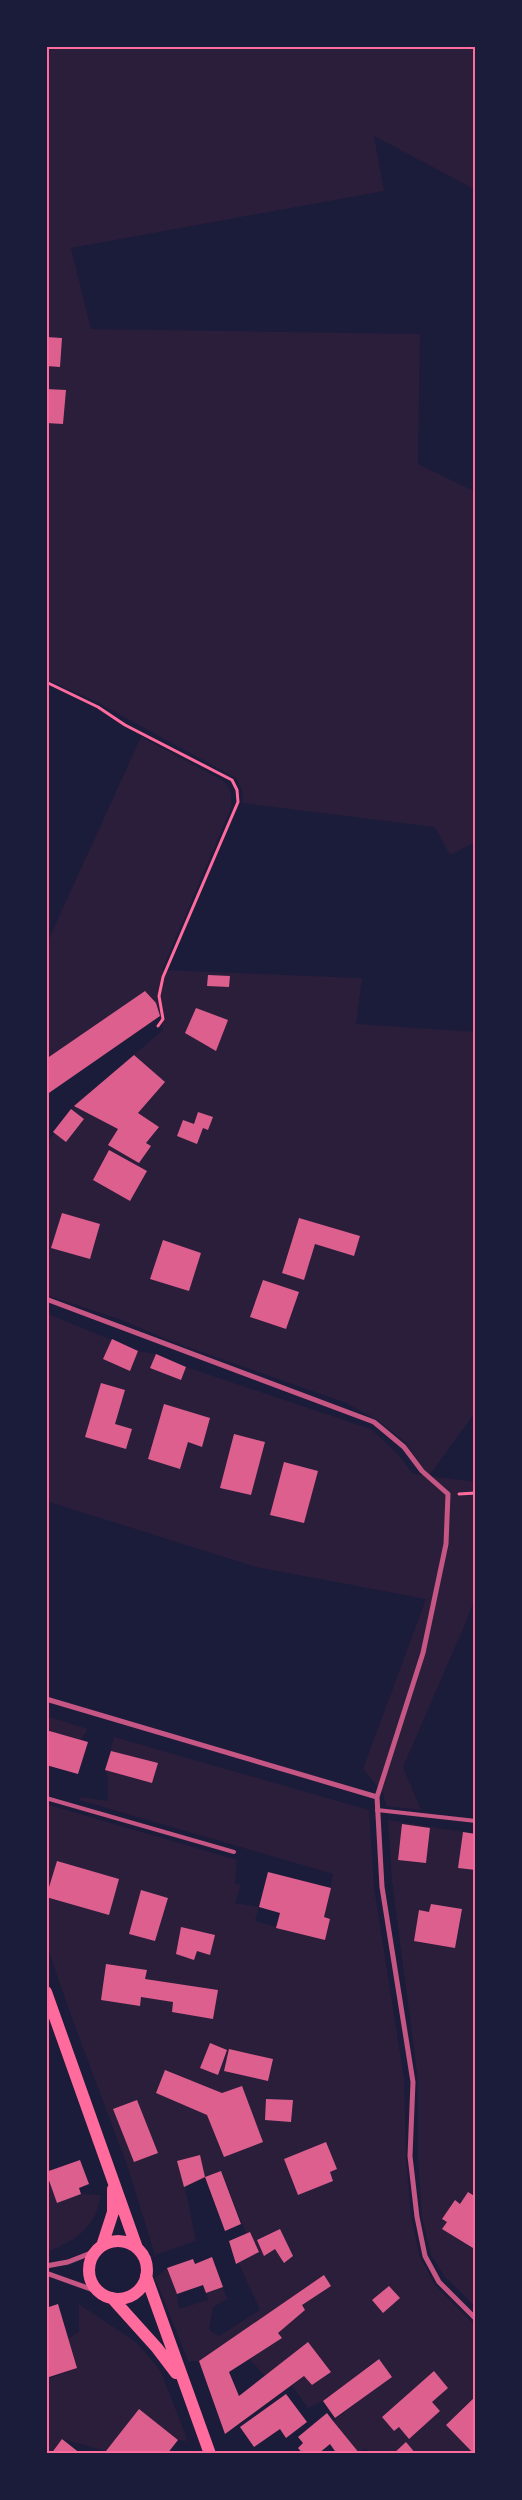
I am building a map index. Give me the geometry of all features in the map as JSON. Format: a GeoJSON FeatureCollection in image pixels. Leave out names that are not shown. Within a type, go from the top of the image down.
{"type":"FeatureCollection","features":[{"type":"Feature","properties":{"kind":"main road"},"geometry":{"type":"LineString","coordinates":[[46,1992],[113,2179],[137,2248],[146,2263],[146,2276],[143,2285],[134,2294],[120,2299],[112,2298],[99,2292],[91,2282],[89,2273],[91,2259],[99,2248],[113,2212],[113,2179]]}},
{"type":"Feature","properties":{"kind":"main road"},"geometry":{"type":"LineString","coordinates":[[99,2248],[120,2241],[137,2248]]}},
{"type":"Feature","properties":{"kind":"main road"},"geometry":{"type":"LineString","coordinates":[[146,2276],[210,2454]]}},
{"type":"Feature","properties":{"kind":"main road"},"geometry":{"type":"LineString","coordinates":[[112,2298],[157,2348],[184,2383]]}},
{"type":"Feature","properties":{"kind":"street"},"geometry":{"type":"LineString","coordinates":[[46,1299],[374,1422],[404,1447],[422,1471],[448,1494],[446,1544],[423,1653],[377,1798],[377,1810],[382,1887],[413,2082],[410,2156],[417,2217],[425,2256],[439,2282],[476,2319]]}},
{"type":"Feature","properties":{"kind":"street"},"geometry":{"type":"LineString","coordinates":[[46,1699],[377,1798]]}},
{"type":"Feature","properties":{"kind":"street"},"geometry":{"type":"LineString","coordinates":[[46,2266],[68,2262],[99,2248]]}},
{"type":"Feature","properties":{"kind":"street"},"geometry":{"type":"LineString","coordinates":[[46,2273],[99,2292]]}},
{"type":"Feature","properties":{"kind":"lane"},"geometry":{"type":"LineString","coordinates":[[46,1798],[234,1852]]}},
{"type":"Feature","properties":{"kind":"lane"},"geometry":{"type":"LineString","coordinates":[[377,1810],[476,1821]]}},
{"type":"Feature","properties":{"kind":"path"},"geometry":{"type":"LineString","coordinates":[[46,682],[98,707],[125,725],[232,780],[237,790],[238,802],[162,976],[160,996],[163,1019],[158,1026]]}},
{"type":"Feature","properties":{"kind":"path"},"geometry":{"type":"LineString","coordinates":[[448,1494],[476,1493]]}},
{"type":"Feature","properties":{"kind":"shaded area"},"geometry":{"type":"Polygon","coordinates":[[[46,46],[476,46],[476,190],[374,136],[384,191],[71,248],[91,329],[420,334],[418,464],[476,492],[476,842],[450,855],[435,827],[243,803],[242,790],[236,778],[93,700],[46,679],[46,46]]]}},
{"type":"Feature","properties":{"kind":"shaded area"},"geometry":{"type":"Polygon","coordinates":[[[141,737],[222,780],[230,789],[231,796],[231,808],[162,970],[362,978],[356,1024],[476,1032],[476,1411],[429,1476],[476,1482],[476,1594],[466,1622],[403,1767],[421,1810],[386,1806],[383,1793],[363,1769],[426,1599],[256,1567],[46,1501],[46,1313],[138,1351],[156,1354],[186,1367],[371,1429],[397,1453],[413,1474],[428,1475],[405,1442],[376,1419],[346,1403],[168,1340],[119,1319],[46,1295],[46,1144],[74,1106],[163,1030],[156,1003],[46,1059],[46,945],[141,737]]]}},
{"type":"Feature","properties":{"kind":"shaded area"},"geometry":{"type":"Polygon","coordinates":[[[46,1716],[88,1729],[81,1740],[46,1730],[46,1716]]]}},
{"type":"Feature","properties":{"kind":"shaded area"},"geometry":{"type":"Polygon","coordinates":[[[114,1737],[369,1810],[374,1887],[404,2079],[406,2157],[411,2217],[420,2257],[435,2285],[476,2326],[476,2454],[370,2454],[366,2448],[359,2453],[333,2421],[391,2377],[378,2359],[323,2401],[308,2408],[292,2386],[304,2376],[312,2385],[330,2372],[265,2376],[249,2359],[281,2338],[267,2316],[199,2361],[188,2361],[155,2278],[167,2268],[177,2294],[179,2309],[208,2300],[206,2293],[223,2287],[227,2299],[213,2307],[209,2330],[219,2336],[260,2310],[233,2251],[249,2241],[221,2171],[185,2187],[196,2241],[155,2255],[127,2165],[46,1943],[46,1804],[237,1860],[235,1883],[241,1885],[235,1903],[259,1907],[255,1921],[325,1940],[330,1919],[324,1917],[333,1874],[79,1800],[81,1797],[108,1801],[108,1779],[105,1770],[114,1737]]]}},
{"type":"Feature","properties":{"kind":"shaded area"},"geometry":{"type":"Polygon","coordinates":[[[388,1820],[476,1834],[476,2307],[445,2277],[431,2255],[422,2217],[418,2159],[418,2080],[392,1881],[388,1820]]]}},
{"type":"Feature","properties":{"kind":"shaded area"},"geometry":{"type":"Polygon","coordinates":[[[51,2186],[57,2203],[81,2194],[101,2195],[89,2225],[75,2238],[46,2252],[46,2188],[51,2186]]]}},
{"type":"Feature","properties":{"kind":"shaded area"},"geometry":{"type":"Polygon","coordinates":[[[79,2304],[136,2342],[160,2370],[188,2441],[178,2440],[139,2409],[106,2451],[62,2439],[51,2454],[46,2454],[46,2380],[77,2368],[68,2339],[79,2331],[79,2304]]]}},
{"type":"Feature","properties":{"kind":"building"},"geometry":{"type":"Polygon","coordinates":[[[46,337],[62,338],[60,367],[46,366],[46,337]]]}},
{"type":"Feature","properties":{"kind":"building"},"geometry":{"type":"Polygon","coordinates":[[[46,389],[66,390],[63,424],[46,423],[46,389]]]}},
{"type":"Feature","properties":{"kind":"building"},"geometry":{"type":"Polygon","coordinates":[[[208,975],[230,976],[229,987],[207,986],[208,975]]]}},
{"type":"Feature","properties":{"kind":"building"},"geometry":{"type":"Polygon","coordinates":[[[145,991],[156,1003],[160,1016],[46,1095],[46,1059],[145,991]]]}},
{"type":"Feature","properties":{"kind":"building"},"geometry":{"type":"Polygon","coordinates":[[[196,1008],[228,1020],[216,1051],[185,1033],[196,1008]]]}},
{"type":"Feature","properties":{"kind":"building"},"geometry":{"type":"Polygon","coordinates":[[[134,1055],[165,1082],[138,1113],[159,1127],[146,1143],[151,1146],[139,1163],[108,1145],[118,1129],[74,1106],[134,1055]]]}},
{"type":"Feature","properties":{"kind":"building"},"geometry":{"type":"Polygon","coordinates":[[[71,1109],[84,1119],[66,1142],[53,1132],[71,1109]]]}},
{"type":"Feature","properties":{"kind":"building"},"geometry":{"type":"Polygon","coordinates":[[[198,1112],[213,1117],[208,1130],[203,1128],[197,1144],[177,1136],[183,1120],[194,1124],[198,1112]]]}},
{"type":"Feature","properties":{"kind":"building"},"geometry":{"type":"Polygon","coordinates":[[[109,1150],[147,1171],[130,1201],[93,1180],[109,1150]]]}},
{"type":"Feature","properties":{"kind":"building"},"geometry":{"type":"Polygon","coordinates":[[[62,1213],[100,1224],[90,1259],[51,1248],[62,1213]]]}},
{"type":"Feature","properties":{"kind":"building"},"geometry":{"type":"Polygon","coordinates":[[[299,1218],[360,1236],[354,1256],[315,1244],[304,1280],[282,1273],[299,1218]]]}},
{"type":"Feature","properties":{"kind":"building"},"geometry":{"type":"Polygon","coordinates":[[[163,1240],[201,1253],[189,1291],[150,1279],[163,1240]]]}},
{"type":"Feature","properties":{"kind":"building"},"geometry":{"type":"Polygon","coordinates":[[[263,1280],[299,1292],[286,1329],[250,1317],[263,1280]]]}},
{"type":"Feature","properties":{"kind":"building"},"geometry":{"type":"Polygon","coordinates":[[[112,1339],[138,1351],[130,1371],[103,1359],[112,1339]]]}},
{"type":"Feature","properties":{"kind":"building"},"geometry":{"type":"Polygon","coordinates":[[[156,1354],[186,1367],[181,1380],[150,1368],[156,1354]]]}},
{"type":"Feature","properties":{"kind":"building"},"geometry":{"type":"Polygon","coordinates":[[[101,1383],[125,1390],[115,1424],[132,1429],[126,1449],[85,1437],[101,1383]]]}},
{"type":"Feature","properties":{"kind":"building"},"geometry":{"type":"Polygon","coordinates":[[[164,1404],[210,1418],[202,1447],[188,1442],[180,1469],[148,1459],[164,1404]]]}},
{"type":"Feature","properties":{"kind":"building"},"geometry":{"type":"Polygon","coordinates":[[[234,1434],[265,1442],[251,1495],[220,1488],[234,1434]]]}},
{"type":"Feature","properties":{"kind":"building"},"geometry":{"type":"Polygon","coordinates":[[[284,1462],[318,1471],[304,1523],[270,1515],[284,1462]]]}},
{"type":"Feature","properties":{"kind":"building"},"geometry":{"type":"Polygon","coordinates":[[[46,1730],[88,1742],[78,1774],[46,1765],[46,1730]]]}},
{"type":"Feature","properties":{"kind":"building"},"geometry":{"type":"Polygon","coordinates":[[[111,1751],[158,1763],[152,1783],[105,1770],[111,1751]]]}},
{"type":"Feature","properties":{"kind":"building"},"geometry":{"type":"Polygon","coordinates":[[[402,1824],[430,1828],[426,1863],[398,1860],[402,1824]]]}},
{"type":"Feature","properties":{"kind":"building"},"geometry":{"type":"Polygon","coordinates":[[[463,1832],[476,1834],[476,1870],[458,1868],[463,1832]]]}},
{"type":"Feature","properties":{"kind":"building"},"geometry":{"type":"Polygon","coordinates":[[[57,1861],[119,1879],[109,1915],[46,1897],[57,1861]]]}},
{"type":"Feature","properties":{"kind":"building"},"geometry":{"type":"Polygon","coordinates":[[[268,1872],[331,1888],[324,1917],[330,1919],[325,1940],[276,1928],[280,1913],[259,1907],[268,1872]]]}},
{"type":"Feature","properties":{"kind":"building"},"geometry":{"type":"Polygon","coordinates":[[[141,1890],[168,1898],[155,1941],[129,1934],[141,1890]]]}},
{"type":"Feature","properties":{"kind":"building"},"geometry":{"type":"Polygon","coordinates":[[[431,1904],[462,1909],[455,1948],[414,1941],[419,1910],[429,1912],[431,1904]]]}},
{"type":"Feature","properties":{"kind":"building"},"geometry":{"type":"Polygon","coordinates":[[[181,1927],[215,1935],[210,1955],[197,1951],[194,1960],[176,1954],[181,1927]]]}},
{"type":"Feature","properties":{"kind":"building"},"geometry":{"type":"Polygon","coordinates":[[[106,1964],[147,1970],[145,1979],[218,1990],[213,2019],[172,2012],[173,2002],[141,1997],[140,2006],[101,2000],[106,1964]]]}},
{"type":"Feature","properties":{"kind":"building"},"geometry":{"type":"Polygon","coordinates":[[[210,2043],[227,2050],[218,2075],[200,2068],[210,2043]]]}},
{"type":"Feature","properties":{"kind":"building"},"geometry":{"type":"Polygon","coordinates":[[[229,2049],[273,2059],[268,2081],[224,2071],[229,2049]]]}},
{"type":"Feature","properties":{"kind":"building"},"geometry":{"type":"Polygon","coordinates":[[[165,2070],[222,2093],[242,2086],[263,2142],[224,2157],[207,2115],[156,2093],[165,2070]]]}},
{"type":"Feature","properties":{"kind":"building"},"geometry":{"type":"Polygon","coordinates":[[[266,2099],[293,2100],[291,2122],[265,2120],[266,2099]]]}},
{"type":"Feature","properties":{"kind":"building"},"geometry":{"type":"Polygon","coordinates":[[[137,2100],[158,2153],[134,2162],[113,2109],[137,2100]]]}},
{"type":"Feature","properties":{"kind":"building"},"geometry":{"type":"Polygon","coordinates":[[[326,2142],[337,2169],[330,2172],[333,2181],[298,2195],[284,2159],[326,2142]]]}},
{"type":"Feature","properties":{"kind":"building"},"geometry":{"type":"Polygon","coordinates":[[[200,2155],[205,2177],[184,2187],[177,2161],[200,2155]]]}},
{"type":"Feature","properties":{"kind":"building"},"geometry":{"type":"Polygon","coordinates":[[[80,2160],[89,2184],[79,2188],[81,2194],[57,2203],[46,2172],[80,2160]]]}},
{"type":"Feature","properties":{"kind":"building"},"geometry":{"type":"Polygon","coordinates":[[[221,2171],[241,2224],[225,2231],[205,2177],[221,2171]]]}},
{"type":"Feature","properties":{"kind":"building"},"geometry":{"type":"Polygon","coordinates":[[[468,2192],[476,2197],[476,2243],[473,2248],[442,2229],[447,2222],[442,2219],[455,2200],[460,2204],[468,2192]]]}},
{"type":"Feature","properties":{"kind":"building"},"geometry":{"type":"Polygon","coordinates":[[[280,2229],[293,2256],[284,2263],[275,2249],[264,2256],[257,2240],[280,2229]]]}},
{"type":"Feature","properties":{"kind":"building"},"geometry":{"type":"Polygon","coordinates":[[[250,2232],[259,2252],[236,2264],[229,2241],[250,2232]]]}},
{"type":"Feature","properties":{"kind":"building"},"geometry":{"type":"Polygon","coordinates":[[[212,2257],[223,2287],[206,2293],[203,2285],[177,2294],[167,2268],[193,2259],[195,2264],[212,2257]]]}},
{"type":"Feature","properties":{"kind":"building"},"geometry":{"type":"Polygon","coordinates":[[[324,2275],[331,2286],[302,2305],[305,2310],[278,2333],[282,2338],[229,2372],[239,2396],[308,2342],[331,2372],[312,2385],[304,2376],[225,2434],[199,2361],[324,2275]]]}},
{"type":"Feature","properties":{"kind":"building"},"geometry":{"type":"Polygon","coordinates":[[[389,2286],[400,2298],[383,2313],[372,2300],[389,2286]]]}},
{"type":"Feature","properties":{"kind":"building"},"geometry":{"type":"Polygon","coordinates":[[[58,2304],[77,2368],[46,2378],[46,2308],[58,2304]]]}},
{"type":"Feature","properties":{"kind":"building"},"geometry":{"type":"Polygon","coordinates":[[[379,2359],[392,2377],[335,2418],[323,2401],[379,2359]]]}},
{"type":"Feature","properties":{"kind":"building"},"geometry":{"type":"Polygon","coordinates":[[[434,2371],[448,2388],[432,2402],[440,2411],[409,2439],[399,2427],[394,2431],[382,2417],[434,2371]]]}},
{"type":"Feature","properties":{"kind":"building"},"geometry":{"type":"Polygon","coordinates":[[[286,2394],[307,2422],[286,2438],[280,2429],[254,2447],[240,2427],[286,2394]]]}},
{"type":"Feature","properties":{"kind":"building"},"geometry":{"type":"Polygon","coordinates":[[[476,2396],[476,2454],[474,2454],[446,2425],[476,2396]]]}},
{"type":"Feature","properties":{"kind":"building"},"geometry":{"type":"Polygon","coordinates":[[[139,2409],[178,2440],[167,2454],[110,2454],[106,2451],[139,2409]]]}},
{"type":"Feature","properties":{"kind":"building"},"geometry":{"type":"Polygon","coordinates":[[[327,2413],[360,2454],[337,2454],[330,2444],[318,2454],[303,2454],[298,2448],[303,2443],[298,2437],[327,2413]]]}},
{"type":"Feature","properties":{"kind":"building"},"geometry":{"type":"Polygon","coordinates":[[[62,2439],[81,2454],[51,2454],[62,2439]]]}},
{"type":"Feature","properties":{"kind":"building"},"geometry":{"type":"Polygon","coordinates":[[[406,2442],[416,2454],[393,2454],[406,2442]]]}}]}
